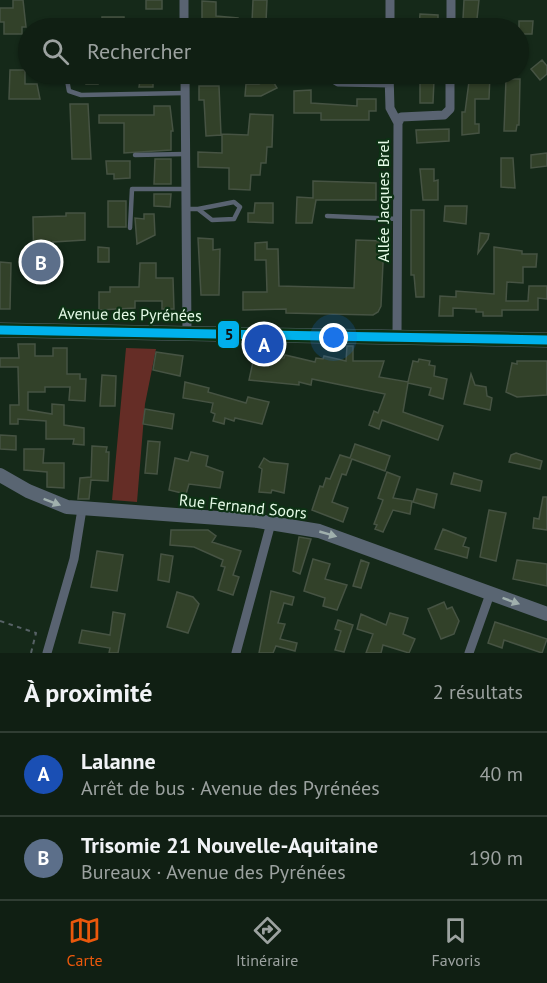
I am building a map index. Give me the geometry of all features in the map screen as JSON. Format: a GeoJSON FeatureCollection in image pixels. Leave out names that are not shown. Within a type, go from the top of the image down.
{"type":"FeatureCollection","features":[{"type":"Feature","properties":{"kind":"main road","name":"Avenue des Pyrénées"},"geometry":{"type":"LineString","coordinates":[[0,330],[547,340]]}},
{"type":"Feature","properties":{"kind":"street"},"geometry":{"type":"LineString","coordinates":[[184,0],[184,18]]}},
{"type":"Feature","properties":{"kind":"street"},"geometry":{"type":"LineString","coordinates":[[390,0],[390,18]]}},
{"type":"Feature","properties":{"kind":"street"},"geometry":{"type":"LineString","coordinates":[[451,0],[451,18]]}},
{"type":"Feature","properties":{"kind":"street"},"geometry":{"type":"LineString","coordinates":[[185,84],[187,333]]}},
{"type":"Feature","properties":{"kind":"street"},"geometry":{"type":"LineString","coordinates":[[389,84],[390,108],[398,123]]}},
{"type":"Feature","properties":{"kind":"street","name":"Allée Jacques Brel"},"geometry":{"type":"LineString","coordinates":[[397,337],[398,123],[401,117],[408,115],[444,115],[450,109],[450,84]]}},
{"type":"Feature","properties":{"kind":"street","name":"Rue Fernand Soors"},"geometry":{"type":"LineString","coordinates":[[0,475],[53,502],[82,509],[272,523],[335,536],[547,614]]}},
{"type":"Feature","properties":{"kind":"street"},"geometry":{"type":"LineString","coordinates":[[47,653],[74,559],[82,509]]}},
{"type":"Feature","properties":{"kind":"street"},"geometry":{"type":"LineString","coordinates":[[236,653],[272,523]]}},
{"type":"Feature","properties":{"kind":"street"},"geometry":{"type":"LineString","coordinates":[[469,653],[490,594]]}},
{"type":"Feature","properties":{"kind":"lane"},"geometry":{"type":"LineString","coordinates":[[68,84],[69,91],[81,95],[185,93]]}},
{"type":"Feature","properties":{"kind":"lane"},"geometry":{"type":"LineString","coordinates":[[135,155],[185,154]]}},
{"type":"Feature","properties":{"kind":"lane"},"geometry":{"type":"LineString","coordinates":[[130,228],[132,189],[186,189]]}},
{"type":"Feature","properties":{"kind":"lane"},"geometry":{"type":"LineString","coordinates":[[186,209],[234,202],[240,207],[234,219],[212,220],[198,209]]}},
{"type":"Feature","properties":{"kind":"lane"},"geometry":{"type":"LineString","coordinates":[[327,216],[399,219]]}},
{"type":"Feature","properties":{"kind":"path"},"geometry":{"type":"LineString","coordinates":[[0,621],[36,633],[31,653]]}},
{"type":"Feature","properties":{"kind":"shaded area"},"geometry":{"type":"Polygon","coordinates":[[[126,348],[156,349],[145,404],[137,502],[112,500],[126,348]]]}},
{"type":"Feature","properties":{"kind":"building"},"geometry":{"type":"Polygon","coordinates":[[[13,0],[23,0],[25,18],[18,18],[18,34],[4,34],[4,22],[0,22],[0,8],[13,8],[13,0]]]}},
{"type":"Feature","properties":{"kind":"building"},"geometry":{"type":"Polygon","coordinates":[[[146,0],[162,0],[162,9],[146,9],[146,0]]]}},
{"type":"Feature","properties":{"kind":"building"},"geometry":{"type":"Polygon","coordinates":[[[253,0],[267,0],[266,18],[252,18],[253,0]]]}},
{"type":"Feature","properties":{"kind":"building"},"geometry":{"type":"Polygon","coordinates":[[[464,0],[479,0],[477,18],[463,18],[464,0]]]}},
{"type":"Feature","properties":{"kind":"building"},"geometry":{"type":"Polygon","coordinates":[[[202,1],[216,2],[216,16],[238,18],[202,18],[202,1]]]}},
{"type":"Feature","properties":{"kind":"building"},"geometry":{"type":"Polygon","coordinates":[[[420,14],[438,15],[438,18],[420,18],[420,14]]]}},
{"type":"Feature","properties":{"kind":"building"},"geometry":{"type":"Polygon","coordinates":[[[529,21],[533,21],[532,34],[529,34],[529,21]]]}},
{"type":"Feature","properties":{"kind":"building"},"geometry":{"type":"Polygon","coordinates":[[[542,60],[547,66],[547,74],[540,80],[531,69],[542,60]]]}},
{"type":"Feature","properties":{"kind":"building"},"geometry":{"type":"Polygon","coordinates":[[[10,70],[18,70],[18,84],[37,84],[40,99],[9,99],[10,70]]]}},
{"type":"Feature","properties":{"kind":"building"},"geometry":{"type":"Polygon","coordinates":[[[139,84],[153,84],[153,87],[139,87],[139,84]]]}},
{"type":"Feature","properties":{"kind":"building"},"geometry":{"type":"Polygon","coordinates":[[[246,84],[275,84],[277,88],[261,96],[245,96],[246,84]]]}},
{"type":"Feature","properties":{"kind":"building"},"geometry":{"type":"Polygon","coordinates":[[[420,84],[434,84],[433,103],[420,103],[420,84]]]}},
{"type":"Feature","properties":{"kind":"building"},"geometry":{"type":"Polygon","coordinates":[[[469,84],[490,84],[489,99],[475,99],[475,124],[479,124],[479,133],[462,135],[462,112],[465,112],[469,84]]]}},
{"type":"Feature","properties":{"kind":"building"},"geometry":{"type":"Polygon","coordinates":[[[506,84],[520,84],[519,125],[516,131],[504,131],[506,84]]]}},
{"type":"Feature","properties":{"kind":"building"},"geometry":{"type":"Polygon","coordinates":[[[199,86],[219,86],[221,135],[206,136],[204,100],[199,100],[199,86]]]}},
{"type":"Feature","properties":{"kind":"building"},"geometry":{"type":"Polygon","coordinates":[[[311,90],[311,103],[357,106],[357,99],[376,99],[376,111],[369,111],[369,120],[321,120],[321,113],[294,113],[294,91],[311,90]]]}},
{"type":"Feature","properties":{"kind":"building"},"geometry":{"type":"Polygon","coordinates":[[[70,104],[88,104],[91,159],[72,159],[70,104]]]}},
{"type":"Feature","properties":{"kind":"building"},"geometry":{"type":"Polygon","coordinates":[[[154,106],[170,106],[173,131],[171,131],[171,150],[124,153],[124,123],[99,123],[99,115],[154,115],[154,106]]]}},
{"type":"Feature","properties":{"kind":"building"},"geometry":{"type":"Polygon","coordinates":[[[250,114],[273,115],[272,147],[267,147],[266,163],[261,163],[260,175],[251,175],[250,190],[229,189],[229,168],[198,167],[198,152],[222,153],[222,134],[248,135],[250,114]]]}},
{"type":"Feature","properties":{"kind":"building"},"geometry":{"type":"Polygon","coordinates":[[[449,129],[449,141],[417,143],[416,130],[449,129]]]}},
{"type":"Feature","properties":{"kind":"building"},"geometry":{"type":"Polygon","coordinates":[[[547,153],[547,166],[531,168],[531,155],[547,153]]]}},
{"type":"Feature","properties":{"kind":"building"},"geometry":{"type":"Polygon","coordinates":[[[501,158],[513,158],[515,188],[501,187],[501,158]]]}},
{"type":"Feature","properties":{"kind":"building"},"geometry":{"type":"Polygon","coordinates":[[[155,159],[171,159],[171,184],[154,184],[155,159]]]}},
{"type":"Feature","properties":{"kind":"building"},"geometry":{"type":"Polygon","coordinates":[[[106,161],[130,161],[130,178],[114,179],[114,174],[107,174],[106,161]]]}},
{"type":"Feature","properties":{"kind":"building"},"geometry":{"type":"Polygon","coordinates":[[[420,169],[434,169],[434,181],[438,180],[438,200],[423,200],[420,169]]]}},
{"type":"Feature","properties":{"kind":"building"},"geometry":{"type":"Polygon","coordinates":[[[313,181],[376,183],[376,200],[316,200],[312,223],[296,223],[297,197],[313,198],[313,181]]]}},
{"type":"Feature","properties":{"kind":"building"},"geometry":{"type":"Polygon","coordinates":[[[154,194],[171,194],[170,207],[154,206],[154,194]]]}},
{"type":"Feature","properties":{"kind":"building"},"geometry":{"type":"Polygon","coordinates":[[[108,201],[126,201],[126,227],[108,227],[108,201]]]}},
{"type":"Feature","properties":{"kind":"building"},"geometry":{"type":"Polygon","coordinates":[[[255,203],[273,203],[273,223],[248,222],[248,213],[254,213],[255,203]]]}},
{"type":"Feature","properties":{"kind":"building"},"geometry":{"type":"Polygon","coordinates":[[[445,206],[467,206],[466,224],[444,221],[445,206]]]}},
{"type":"Feature","properties":{"kind":"building"},"geometry":{"type":"Polygon","coordinates":[[[411,210],[424,210],[424,297],[416,297],[414,275],[411,275],[411,210]]]}},
{"type":"Feature","properties":{"kind":"building"},"geometry":{"type":"Polygon","coordinates":[[[66,213],[85,213],[85,240],[53,242],[53,249],[49,249],[49,274],[34,274],[33,217],[66,216],[66,213]]]}},
{"type":"Feature","properties":{"kind":"building"},"geometry":{"type":"Polygon","coordinates":[[[144,214],[154,214],[155,235],[137,244],[135,218],[144,219],[144,214]]]}},
{"type":"Feature","properties":{"kind":"building"},"geometry":{"type":"Polygon","coordinates":[[[480,233],[489,234],[478,253],[480,233]]]}},
{"type":"Feature","properties":{"kind":"building"},"geometry":{"type":"Polygon","coordinates":[[[198,238],[213,239],[213,250],[220,249],[219,295],[201,295],[198,238]]]}},
{"type":"Feature","properties":{"kind":"building"},"geometry":{"type":"Polygon","coordinates":[[[356,240],[384,241],[381,306],[378,312],[373,315],[286,313],[286,309],[243,310],[243,292],[267,292],[266,260],[255,260],[255,243],[267,242],[267,249],[278,249],[279,286],[354,288],[356,240]]]}},
{"type":"Feature","properties":{"kind":"building"},"geometry":{"type":"Polygon","coordinates":[[[98,247],[109,248],[109,262],[98,262],[98,247]]]}},
{"type":"Feature","properties":{"kind":"building"},"geometry":{"type":"Polygon","coordinates":[[[494,247],[522,251],[522,254],[537,254],[536,267],[523,267],[523,283],[507,282],[506,301],[528,301],[529,286],[547,286],[547,299],[538,298],[538,310],[502,310],[502,316],[483,316],[483,312],[476,312],[476,309],[453,308],[453,316],[439,316],[440,296],[456,297],[456,291],[494,294],[494,247]]]}},
{"type":"Feature","properties":{"kind":"building"},"geometry":{"type":"Polygon","coordinates":[[[0,262],[11,263],[10,309],[0,309],[0,262]]]}},
{"type":"Feature","properties":{"kind":"building"},"geometry":{"type":"Polygon","coordinates":[[[140,263],[156,263],[156,278],[173,278],[174,309],[162,309],[162,301],[135,301],[135,308],[99,310],[99,292],[110,292],[110,287],[139,287],[140,263]]]}},
{"type":"Feature","properties":{"kind":"building"},"geometry":{"type":"Polygon","coordinates":[[[18,344],[35,344],[35,356],[53,356],[53,348],[67,348],[67,374],[80,374],[80,379],[86,379],[85,401],[69,400],[70,387],[45,387],[45,392],[28,392],[28,410],[52,414],[52,404],[64,405],[64,425],[84,428],[84,445],[73,444],[74,439],[46,439],[46,421],[18,419],[18,424],[10,424],[10,405],[19,405],[18,367],[0,367],[0,358],[19,358],[18,344]]]}},
{"type":"Feature","properties":{"kind":"building"},"geometry":{"type":"Polygon","coordinates":[[[347,346],[353,346],[353,361],[384,361],[379,377],[408,382],[413,361],[418,362],[419,359],[430,361],[429,365],[435,366],[434,376],[447,379],[443,399],[429,395],[431,388],[408,383],[403,412],[443,426],[438,440],[382,420],[379,429],[369,425],[374,411],[378,413],[385,394],[312,379],[311,385],[299,382],[299,385],[249,380],[254,357],[284,358],[285,355],[315,362],[316,358],[323,359],[324,356],[346,361],[347,346]]]}},
{"type":"Feature","properties":{"kind":"building"},"geometry":{"type":"Polygon","coordinates":[[[156,352],[183,356],[180,376],[153,370],[156,352]]]}},
{"type":"Feature","properties":{"kind":"building"},"geometry":{"type":"Polygon","coordinates":[[[517,361],[547,361],[547,395],[517,397],[506,392],[512,363],[517,364],[517,361]]]}},
{"type":"Feature","properties":{"kind":"building"},"geometry":{"type":"Polygon","coordinates":[[[471,374],[475,385],[486,387],[487,396],[492,398],[490,410],[464,404],[471,374]]]}},
{"type":"Feature","properties":{"kind":"building"},"geometry":{"type":"Polygon","coordinates":[[[102,375],[116,376],[115,406],[100,406],[102,375]]]}},
{"type":"Feature","properties":{"kind":"building"},"geometry":{"type":"Polygon","coordinates":[[[185,382],[209,388],[208,392],[246,403],[248,397],[269,402],[262,424],[235,418],[234,421],[225,418],[224,424],[213,421],[215,414],[211,412],[213,403],[183,398],[185,382]]]}},
{"type":"Feature","properties":{"kind":"building"},"geometry":{"type":"Polygon","coordinates":[[[145,409],[174,414],[172,429],[143,424],[145,409]]]}},
{"type":"Feature","properties":{"kind":"building"},"geometry":{"type":"Polygon","coordinates":[[[0,435],[16,436],[16,450],[0,449],[0,435]]]}},
{"type":"Feature","properties":{"kind":"building"},"geometry":{"type":"Polygon","coordinates":[[[148,441],[160,442],[157,474],[145,473],[148,441]]]}},
{"type":"Feature","properties":{"kind":"building"},"geometry":{"type":"Polygon","coordinates":[[[355,444],[390,456],[385,471],[352,459],[346,475],[342,474],[332,502],[348,508],[343,522],[312,510],[320,486],[323,487],[326,478],[330,479],[340,455],[350,458],[355,444]]]}},
{"type":"Feature","properties":{"kind":"building"},"geometry":{"type":"Polygon","coordinates":[[[92,446],[107,447],[106,452],[109,452],[108,481],[91,480],[89,499],[78,499],[80,478],[91,477],[92,446]]]}},
{"type":"Feature","properties":{"kind":"building"},"geometry":{"type":"Polygon","coordinates":[[[24,449],[44,449],[43,463],[64,463],[64,488],[47,487],[47,472],[24,470],[24,449]]]}},
{"type":"Feature","properties":{"kind":"building"},"geometry":{"type":"Polygon","coordinates":[[[191,452],[208,456],[206,466],[223,472],[220,488],[189,484],[186,494],[169,490],[175,458],[188,461],[191,452]]]}},
{"type":"Feature","properties":{"kind":"building"},"geometry":{"type":"Polygon","coordinates":[[[516,453],[542,461],[540,469],[509,462],[511,455],[516,453]]]}},
{"type":"Feature","properties":{"kind":"building"},"geometry":{"type":"Polygon","coordinates":[[[264,458],[270,462],[288,464],[284,493],[272,490],[271,493],[259,492],[262,469],[259,467],[264,458]]]}},
{"type":"Feature","properties":{"kind":"building"},"geometry":{"type":"Polygon","coordinates":[[[387,472],[400,477],[393,498],[412,501],[410,514],[393,510],[383,532],[375,529],[377,525],[374,524],[383,500],[378,498],[387,472]]]}},
{"type":"Feature","properties":{"kind":"building"},"geometry":{"type":"Polygon","coordinates":[[[454,473],[482,481],[480,491],[451,484],[454,473]]]}},
{"type":"Feature","properties":{"kind":"building"},"geometry":{"type":"Polygon","coordinates":[[[417,489],[437,494],[434,508],[413,502],[417,489]]]}},
{"type":"Feature","properties":{"kind":"building"},"geometry":{"type":"Polygon","coordinates":[[[543,497],[547,497],[547,530],[533,528],[534,518],[539,519],[543,497]]]}},
{"type":"Feature","properties":{"kind":"building"},"geometry":{"type":"Polygon","coordinates":[[[489,510],[506,513],[496,561],[480,557],[489,510]]]}},
{"type":"Feature","properties":{"kind":"building"},"geometry":{"type":"Polygon","coordinates":[[[443,529],[466,538],[463,546],[469,548],[467,558],[435,549],[443,529]]]}},
{"type":"Feature","properties":{"kind":"building"},"geometry":{"type":"Polygon","coordinates":[[[171,530],[208,530],[216,536],[212,542],[241,551],[233,575],[239,577],[233,595],[218,590],[225,567],[221,566],[223,560],[194,547],[170,545],[171,530]]]}},
{"type":"Feature","properties":{"kind":"building"},"geometry":{"type":"Polygon","coordinates":[[[299,537],[311,539],[300,574],[293,571],[299,537]]]}},
{"type":"Feature","properties":{"kind":"building"},"geometry":{"type":"Polygon","coordinates":[[[97,551],[123,555],[117,591],[91,587],[97,551]]]}},
{"type":"Feature","properties":{"kind":"building"},"geometry":{"type":"Polygon","coordinates":[[[161,554],[173,556],[169,582],[158,580],[161,554]]]}},
{"type":"Feature","properties":{"kind":"building"},"geometry":{"type":"Polygon","coordinates":[[[313,559],[330,564],[325,579],[347,585],[337,610],[323,606],[325,598],[304,591],[313,559]]]}},
{"type":"Feature","properties":{"kind":"building"},"geometry":{"type":"Polygon","coordinates":[[[361,560],[369,563],[361,588],[353,586],[361,560]]]}},
{"type":"Feature","properties":{"kind":"building"},"geometry":{"type":"Polygon","coordinates":[[[517,560],[547,564],[547,586],[513,579],[517,560]]]}},
{"type":"Feature","properties":{"kind":"building"},"geometry":{"type":"Polygon","coordinates":[[[271,591],[294,597],[292,605],[284,603],[278,623],[285,624],[280,639],[297,643],[295,651],[276,646],[273,653],[259,653],[271,591]]]}},
{"type":"Feature","properties":{"kind":"building"},"geometry":{"type":"Polygon","coordinates":[[[177,592],[193,597],[199,604],[188,633],[167,627],[177,592]]]}},
{"type":"Feature","properties":{"kind":"building"},"geometry":{"type":"Polygon","coordinates":[[[444,602],[447,609],[452,607],[459,621],[454,634],[441,639],[428,609],[444,602]]]}},
{"type":"Feature","properties":{"kind":"building"},"geometry":{"type":"Polygon","coordinates":[[[113,612],[125,614],[118,653],[109,653],[110,648],[79,643],[82,630],[110,635],[113,612]]]}},
{"type":"Feature","properties":{"kind":"building"},"geometry":{"type":"Polygon","coordinates":[[[390,613],[408,618],[403,634],[415,639],[409,653],[383,645],[381,653],[366,653],[373,634],[357,629],[361,614],[386,625],[390,613]]]}},
{"type":"Feature","properties":{"kind":"building"},"geometry":{"type":"Polygon","coordinates":[[[338,620],[353,625],[344,652],[335,650],[341,631],[335,629],[338,620]]]}},
{"type":"Feature","properties":{"kind":"building"},"geometry":{"type":"Polygon","coordinates":[[[495,622],[547,639],[542,653],[504,640],[502,648],[488,643],[495,622]]]}},
{"type":"Feature","properties":{"kind":"transit line","name":"5"},"geometry":{"type":"LineString","coordinates":[[0,330],[547,340]]}},
{"type":"Feature","properties":{"kind":"place","name":"Trisomie 21 Nouvelle-Aquitaine"},"geometry":{"type":"Point","coordinates":[41,262]}},
{"type":"Feature","properties":{"kind":"place","name":"Lalanne"},"geometry":{"type":"Point","coordinates":[264,344]}}]}
